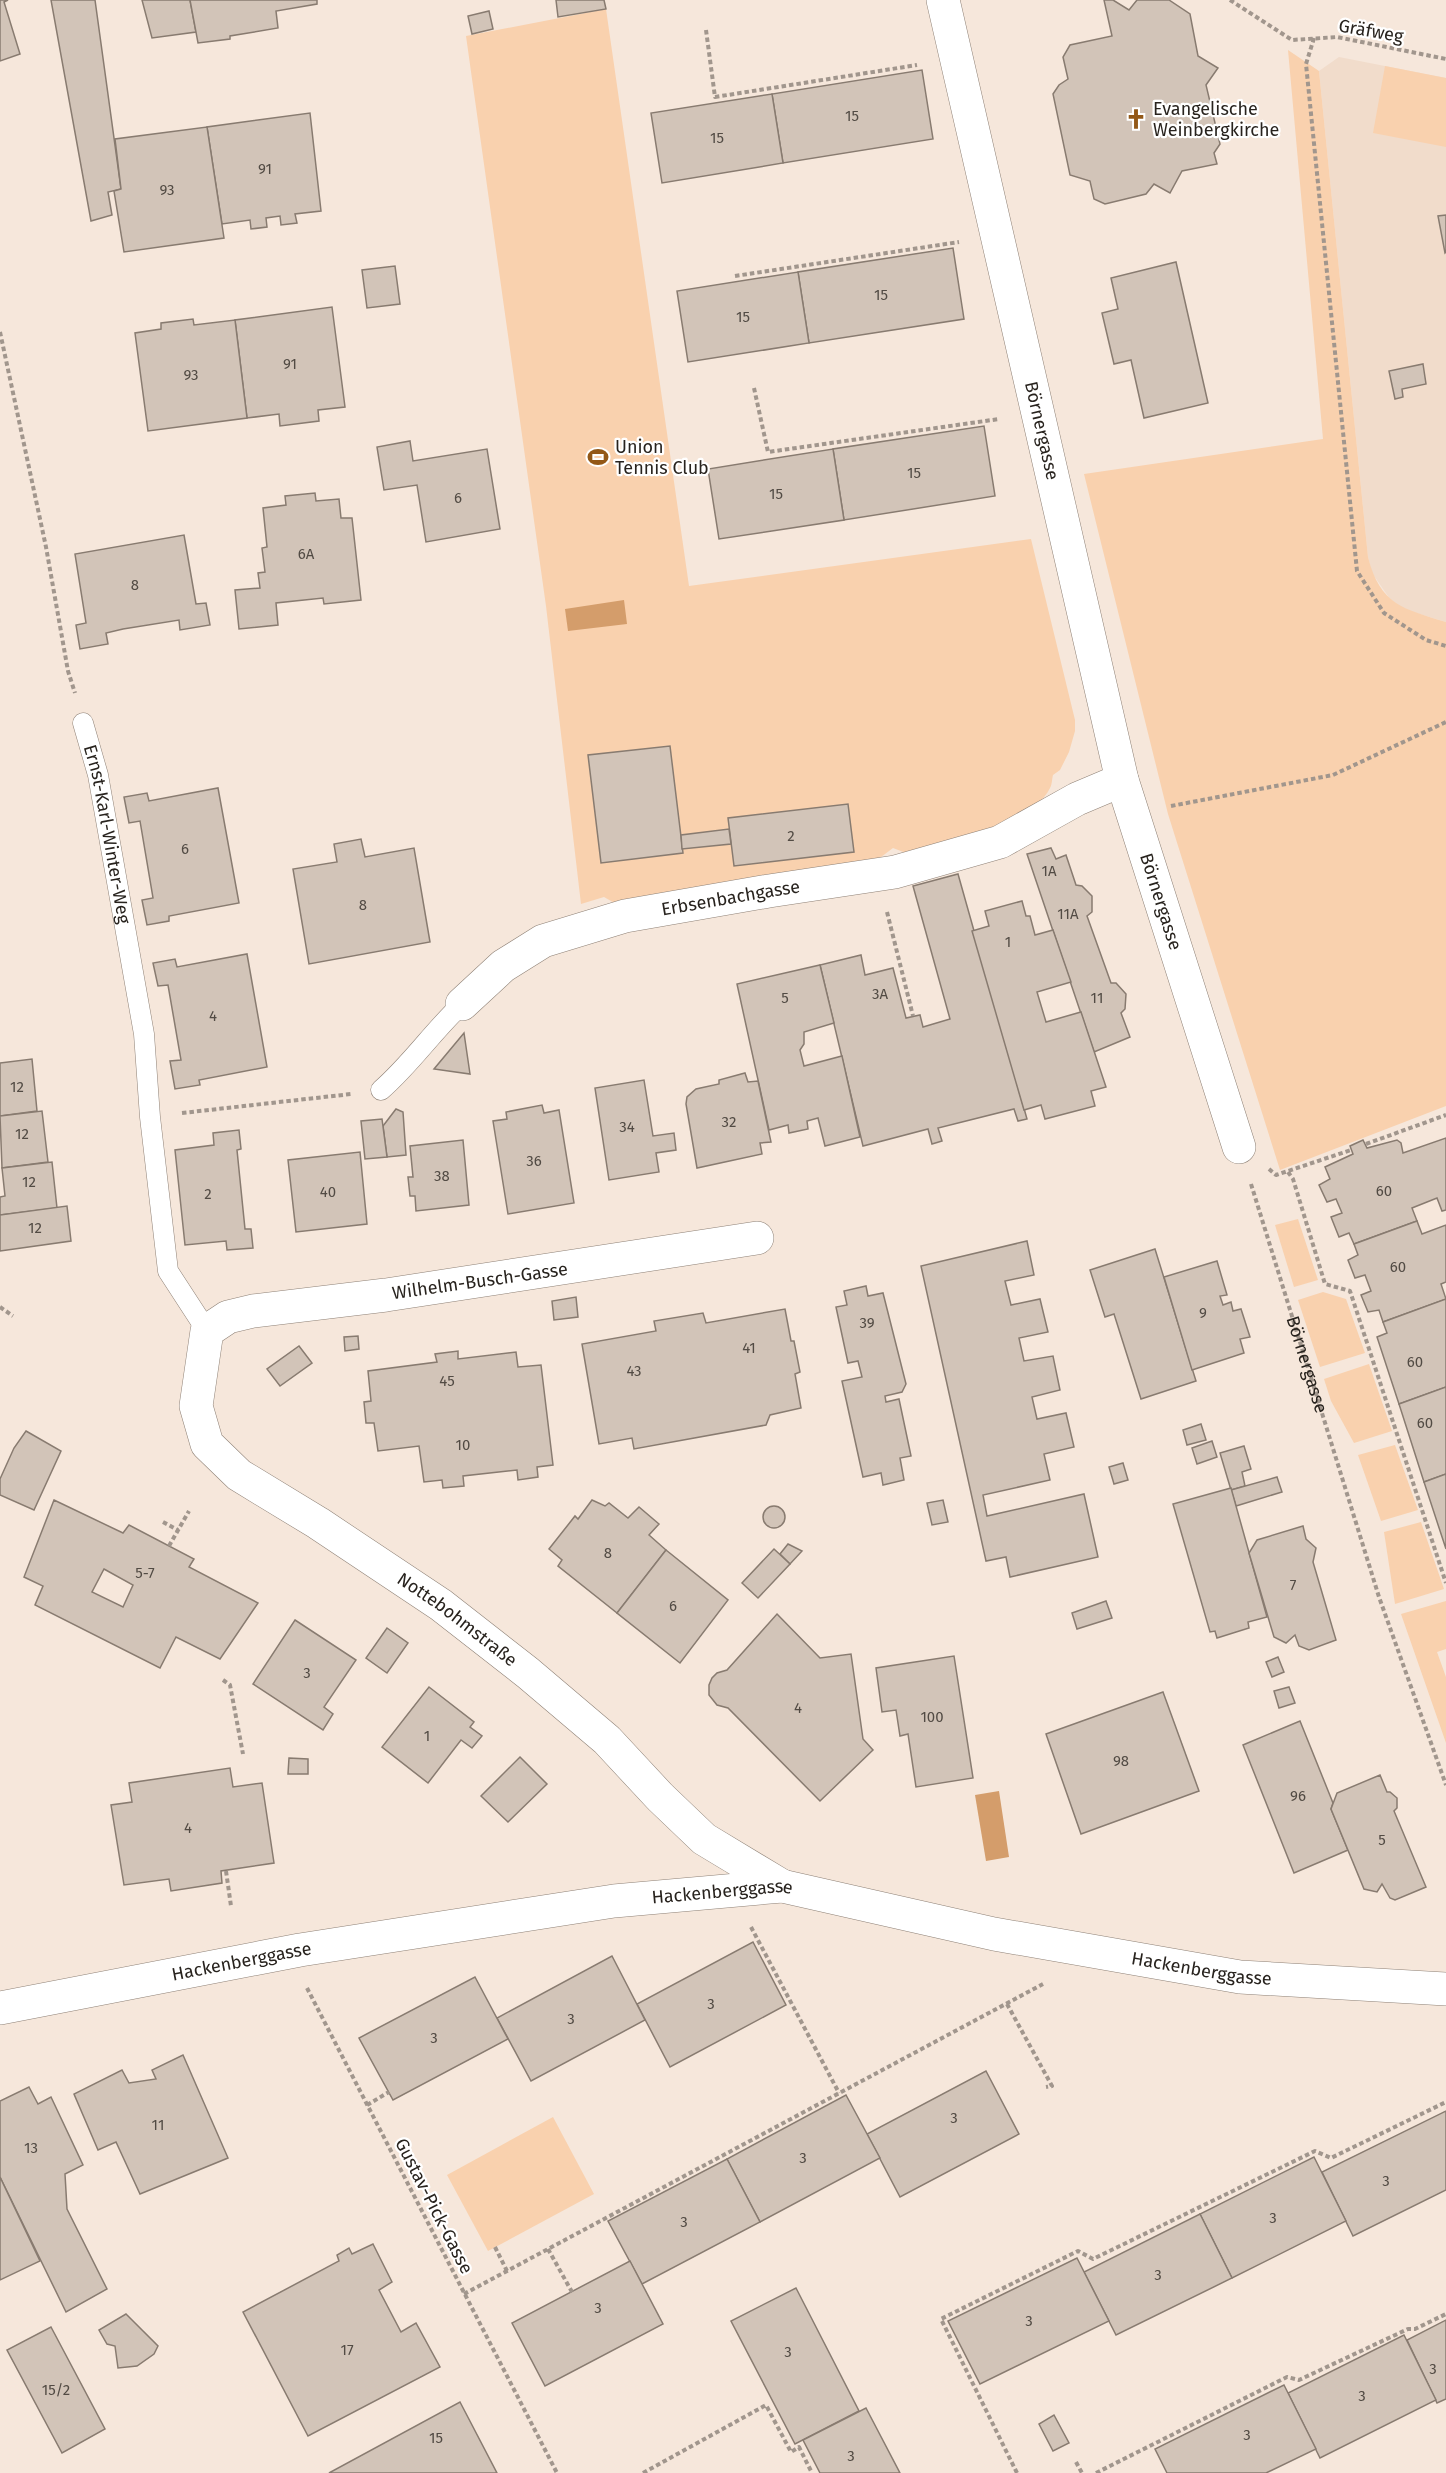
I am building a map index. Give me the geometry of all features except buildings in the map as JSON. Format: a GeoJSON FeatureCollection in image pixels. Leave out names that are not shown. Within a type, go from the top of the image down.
{"type":"FeatureCollection","features":[{"type":"Feature","properties":{"kind":"street","name":"Börnergasse"},"geometry":{"type":"LineString","coordinates":[[943,0],[1122,780],[1239,1147]]}},
{"type":"Feature","properties":{"kind":"street","name":"Erbsenbachgasse"},"geometry":{"type":"LineString","coordinates":[[462,1004],[503,966],[543,941],[625,916],[895,872],[1000,842],[1077,799],[1122,780]]}},
{"type":"Feature","properties":{"kind":"street","name":"Wilhelm-Busch-Gasse"},"geometry":{"type":"LineString","coordinates":[[207,1331],[228,1317],[253,1311],[386,1295],[757,1238]]}},
{"type":"Feature","properties":{"kind":"street","name":"Nottebohmstraße"},"geometry":{"type":"LineString","coordinates":[[207,1331],[196,1406],[207,1444],[239,1475],[318,1522],[441,1605],[528,1673],[607,1740],[660,1797],[704,1839],[782,1886]]}},
{"type":"Feature","properties":{"kind":"street","name":"Hackenberggasse"},"geometry":{"type":"LineString","coordinates":[[0,2008],[288,1952],[614,1901],[782,1886],[994,1934],[1239,1977],[1446,1989]]}},
{"type":"Feature","properties":{"kind":"lane","name":"Ernst-Karl-Winter-Weg"},"geometry":{"type":"LineString","coordinates":[[83,723],[98,775],[142,1022],[150,1117],[168,1271],[207,1331]]}},
{"type":"Feature","properties":{"kind":"lane","name":"Erbsenbachgasse"},"geometry":{"type":"LineString","coordinates":[[381,1090],[402,1072],[446,1018],[462,1004]]}},
{"type":"Feature","properties":{"kind":"path","name":"Gräfweg"},"geometry":{"type":"LineString","coordinates":[[1230,0],[1292,40],[1337,37],[1446,59]]}},
{"type":"Feature","properties":{"kind":"path"},"geometry":{"type":"LineString","coordinates":[[706,30],[715,97],[920,65]]}},
{"type":"Feature","properties":{"kind":"path"},"geometry":{"type":"LineString","coordinates":[[1314,38],[1306,64],[1357,571],[1384,612],[1426,640],[1446,646]]}},
{"type":"Feature","properties":{"kind":"path"},"geometry":{"type":"LineString","coordinates":[[735,276],[970,240]]}},
{"type":"Feature","properties":{"kind":"path","name":"Ernst-Karl-Winter-Weg"},"geometry":{"type":"LineString","coordinates":[[0,332],[46,547],[68,671],[83,723]]}},
{"type":"Feature","properties":{"kind":"path"},"geometry":{"type":"LineString","coordinates":[[754,388],[768,452],[1008,417]]}},
{"type":"Feature","properties":{"kind":"path"},"geometry":{"type":"LineString","coordinates":[[1122,780],[1162,808],[1333,776],[1446,722]]}},
{"type":"Feature","properties":{"kind":"path"},"geometry":{"type":"LineString","coordinates":[[877,875],[913,1016]]}},
{"type":"Feature","properties":{"kind":"path"},"geometry":{"type":"LineString","coordinates":[[150,1117],[381,1090]]}},
{"type":"Feature","properties":{"kind":"path"},"geometry":{"type":"LineString","coordinates":[[1366,1144],[1446,1115]]}},
{"type":"Feature","properties":{"kind":"path","name":"Börnergasse"},"geometry":{"type":"LineString","coordinates":[[1239,1147],[1379,1597],[1446,1785]]}},
{"type":"Feature","properties":{"kind":"path"},"geometry":{"type":"LineString","coordinates":[[1307,1165],[1351,1150]]}},
{"type":"Feature","properties":{"kind":"path"},"geometry":{"type":"LineString","coordinates":[[1288,1172],[1293,1179],[1325,1284],[1350,1292],[1446,1583]]}},
{"type":"Feature","properties":{"kind":"path"},"geometry":{"type":"LineString","coordinates":[[0,1307],[13,1316]]}},
{"type":"Feature","properties":{"kind":"path"},"geometry":{"type":"LineString","coordinates":[[169,1546],[189,1511]]}},
{"type":"Feature","properties":{"kind":"path"},"geometry":{"type":"LineString","coordinates":[[163,1522],[178,1530]]}},
{"type":"Feature","properties":{"kind":"path"},"geometry":{"type":"LineString","coordinates":[[223,1680],[230,1685],[243,1754]]}},
{"type":"Feature","properties":{"kind":"path"},"geometry":{"type":"LineString","coordinates":[[225,1871],[231,1906]]}},
{"type":"Feature","properties":{"kind":"path"},"geometry":{"type":"LineString","coordinates":[[731,1890],[839,2093]]}},
{"type":"Feature","properties":{"kind":"path","name":"Gustav-Pick-Gasse"},"geometry":{"type":"LineString","coordinates":[[288,1952],[556,2473]]}},
{"type":"Feature","properties":{"kind":"path"},"geometry":{"type":"LineString","coordinates":[[464,2294],[1045,1983]]}},
{"type":"Feature","properties":{"kind":"path"},"geometry":{"type":"LineString","coordinates":[[1007,2004],[1052,2086],[1046,2087]]}},
{"type":"Feature","properties":{"kind":"path"},"geometry":{"type":"LineString","coordinates":[[367,2105],[389,2092]]}},
{"type":"Feature","properties":{"kind":"path"},"geometry":{"type":"LineString","coordinates":[[1017,2473],[941,2319],[1078,2251],[1093,2259],[1315,2151],[1331,2158],[1446,2102]]}},
{"type":"Feature","properties":{"kind":"path"},"geometry":{"type":"LineString","coordinates":[[495,2247],[507,2271]]}},
{"type":"Feature","properties":{"kind":"path"},"geometry":{"type":"LineString","coordinates":[[548,2249],[572,2292]]}},
{"type":"Feature","properties":{"kind":"path"},"geometry":{"type":"LineString","coordinates":[[1096,2473],[1287,2377],[1299,2380],[1408,2329],[1415,2329],[1446,2314]]}},
{"type":"Feature","properties":{"kind":"path"},"geometry":{"type":"LineString","coordinates":[[643,2473],[766,2405],[791,2451],[799,2447],[812,2473]]}},
{"type":"Feature","properties":{"kind":"path"},"geometry":{"type":"LineString","coordinates":[[1076,2462],[1082,2473]]}},
{"type":"Feature","properties":{"kind":"shaded area","name":"Union Tennis Club"},"geometry":{"type":"Polygon","coordinates":[[[606,9],[689,586],[1031,539],[1075,720],[1075,731],[1069,752],[1060,770],[1053,775],[1051,787],[1040,802],[1006,823],[963,838],[906,853],[893,848],[877,860],[618,905],[604,897],[581,904],[546,606],[466,36],[606,9]]]}},
{"type":"Feature","properties":{"kind":"shaded area"},"geometry":{"type":"Polygon","coordinates":[[[1288,50],[1319,71],[1368,557],[1379,586],[1396,603],[1446,622],[1446,1106],[1280,1170],[1168,814],[1084,474],[1323,439],[1288,50]]]}},
{"type":"Feature","properties":{"kind":"shaded area"},"geometry":{"type":"Polygon","coordinates":[[[1339,57],[1446,78],[1446,622],[1403,609],[1390,599],[1372,573],[1368,557],[1319,71],[1339,57]]]}},
{"type":"Feature","properties":{"kind":"shaded area"},"geometry":{"type":"Polygon","coordinates":[[[1385,66],[1446,78],[1446,147],[1373,133],[1385,66]]]}},
{"type":"Feature","properties":{"kind":"shaded area"},"geometry":{"type":"Polygon","coordinates":[[[624,600],[627,624],[568,631],[565,609],[624,600]]]}},
{"type":"Feature","properties":{"kind":"shaded area"},"geometry":{"type":"Polygon","coordinates":[[[1298,1219],[1318,1280],[1294,1287],[1275,1225],[1298,1219]]]}},
{"type":"Feature","properties":{"kind":"shaded area"},"geometry":{"type":"Polygon","coordinates":[[[1323,1292],[1346,1299],[1365,1353],[1320,1367],[1298,1300],[1323,1292]]]}},
{"type":"Feature","properties":{"kind":"shaded area"},"geometry":{"type":"Polygon","coordinates":[[[1369,1364],[1392,1431],[1354,1443],[1331,1401],[1324,1379],[1369,1364]]]}},
{"type":"Feature","properties":{"kind":"shaded area"},"geometry":{"type":"Polygon","coordinates":[[[1395,1445],[1418,1510],[1381,1521],[1358,1455],[1395,1445]]]}},
{"type":"Feature","properties":{"kind":"shaded area"},"geometry":{"type":"Polygon","coordinates":[[[1421,1522],[1444,1589],[1395,1604],[1384,1532],[1421,1522]]]}},
{"type":"Feature","properties":{"kind":"shaded area"},"geometry":{"type":"Polygon","coordinates":[[[1446,1601],[1446,1649],[1437,1652],[1446,1677],[1446,1743],[1401,1614],[1446,1601]]]}},
{"type":"Feature","properties":{"kind":"shaded area"},"geometry":{"type":"Polygon","coordinates":[[[999,1791],[1009,1857],[986,1861],[975,1795],[999,1791]]]}},
{"type":"Feature","properties":{"kind":"shaded area"},"geometry":{"type":"Polygon","coordinates":[[[553,2117],[594,2194],[488,2251],[447,2175],[553,2117]]]}},
{"type":"Feature","properties":{"kind":"place","name":"Evangelische Weinbergkirche"},"geometry":{"type":"Point","coordinates":[1136,119]}},
{"type":"Feature","properties":{"kind":"place","name":"Union Tennis Club"},"geometry":{"type":"Point","coordinates":[598,457]}}]}
